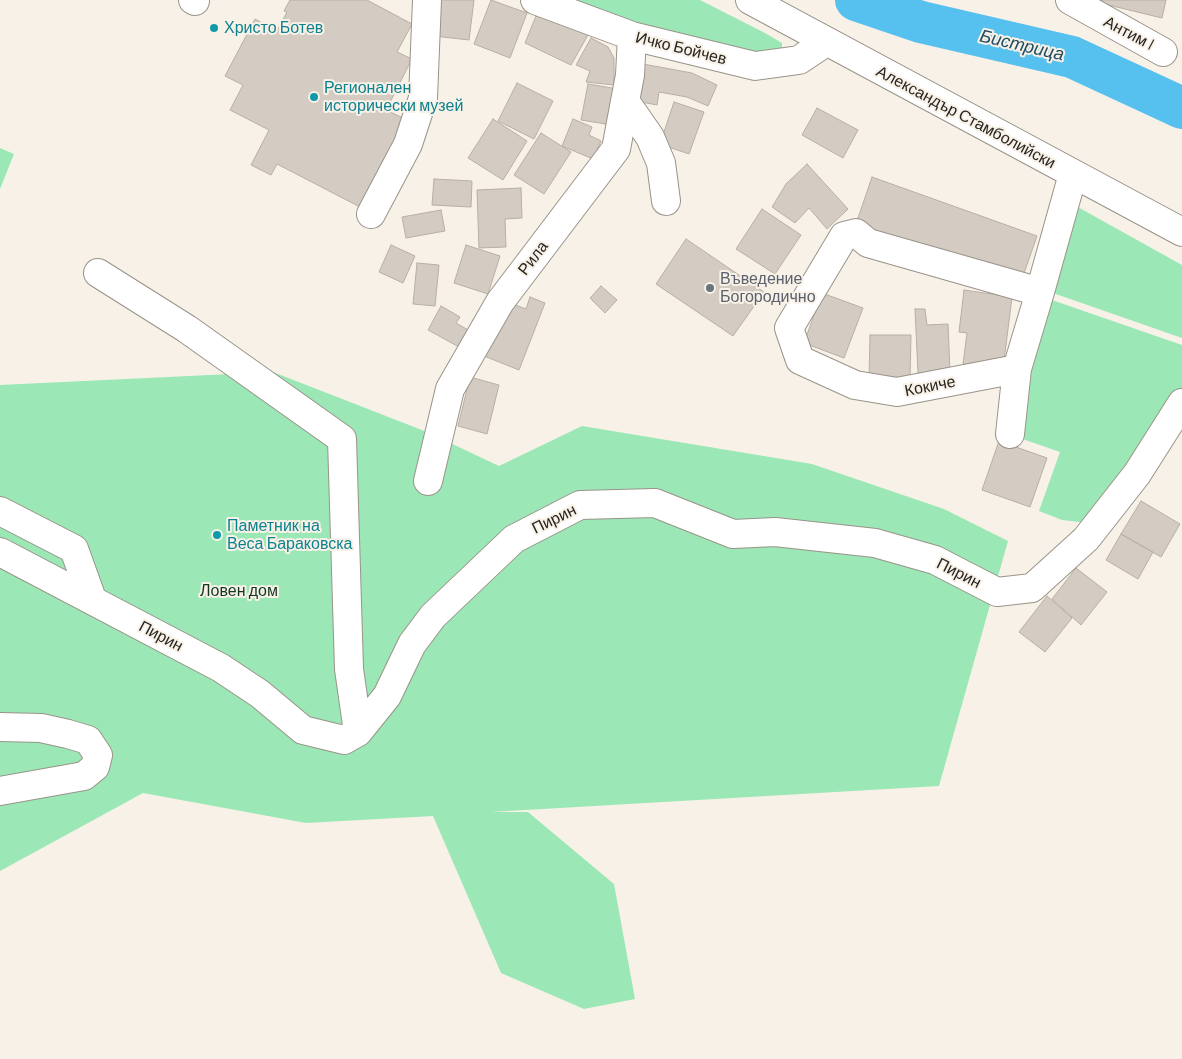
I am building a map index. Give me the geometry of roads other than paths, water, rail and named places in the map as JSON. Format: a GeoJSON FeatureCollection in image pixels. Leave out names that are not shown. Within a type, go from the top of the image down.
{"type":"FeatureCollection","features":[{"type":"Feature","properties":{"kind":"street"},"geometry":{"type":"LineString","coordinates":[[371,214],[408,144],[423,98],[427,0]]}},
{"type":"Feature","properties":{"kind":"street","name":"Ичко Бойчев"},"geometry":{"type":"LineString","coordinates":[[535,0],[632,36],[755,66],[800,60],[826,42]]}},
{"type":"Feature","properties":{"kind":"street","name":"Александър Стамболийски"},"geometry":{"type":"LineString","coordinates":[[750,0],[1182,232]]}},
{"type":"Feature","properties":{"kind":"street","name":"Антим I"},"geometry":{"type":"LineString","coordinates":[[1070,0],[1163,52]]}},
{"type":"Feature","properties":{"kind":"street","name":"Рила"},"geometry":{"type":"LineString","coordinates":[[428,481],[450,389],[500,302],[616,149],[630,75],[632,36]]}},
{"type":"Feature","properties":{"kind":"street"},"geometry":{"type":"LineString","coordinates":[[625,100],[650,137],[661,163],[666,201]]}},
{"type":"Feature","properties":{"kind":"street"},"geometry":{"type":"LineString","coordinates":[[1010,434],[1017,369],[1073,174]]}},
{"type":"Feature","properties":{"kind":"street","name":"Кокиче"},"geometry":{"type":"LineString","coordinates":[[1017,369],[897,392],[855,385],[800,360],[789,328],[844,236],[856,233],[868,243],[1040,292]]}},
{"type":"Feature","properties":{"kind":"street"},"geometry":{"type":"LineString","coordinates":[[98,273],[187,328],[342,439],[349,670],[358,732]]}},
{"type":"Feature","properties":{"kind":"street","name":"Пирин"},"geometry":{"type":"LineString","coordinates":[[0,552],[221,668],[260,694],[303,730],[344,740],[358,732],[387,696],[412,644],[433,616],[514,539],[580,505],[655,503],[733,534],[775,532],[875,543],[935,560],[997,592],[1032,588],[1086,539],[1137,474],[1182,404]]}},
{"type":"Feature","properties":{"kind":"street"},"geometry":{"type":"LineString","coordinates":[[0,512],[74,549],[92,599]]}},
{"type":"Feature","properties":{"kind":"street"},"geometry":{"type":"LineString","coordinates":[[0,727],[41,728],[68,734],[88,740],[98,755],[95,767],[84,776],[0,792]]}},
{"type":"Feature","properties":{"kind":"waterway","name":"Бистрица"},"geometry":{"type":"LineString","coordinates":[[856,0],[921,22],[1072,57],[1182,108]]}},
{"type":"Feature","properties":{"kind":"place","name":"Христо Ботев"},"geometry":{"type":"Point","coordinates":[214,28]}},
{"type":"Feature","properties":{"kind":"place","name":"Регионален исторически музей"},"geometry":{"type":"Point","coordinates":[314,97]}},
{"type":"Feature","properties":{"kind":"place","name":"Въведение Богородично"},"geometry":{"type":"Point","coordinates":[710,288]}},
{"type":"Feature","properties":{"kind":"place","name":"Паметник на Веса Бараковска"},"geometry":{"type":"Point","coordinates":[217,535]}},
{"type":"Feature","properties":{"kind":"park label","name":"Ловен дом"},"geometry":{"type":"Point","coordinates":[239,591]}}]}
